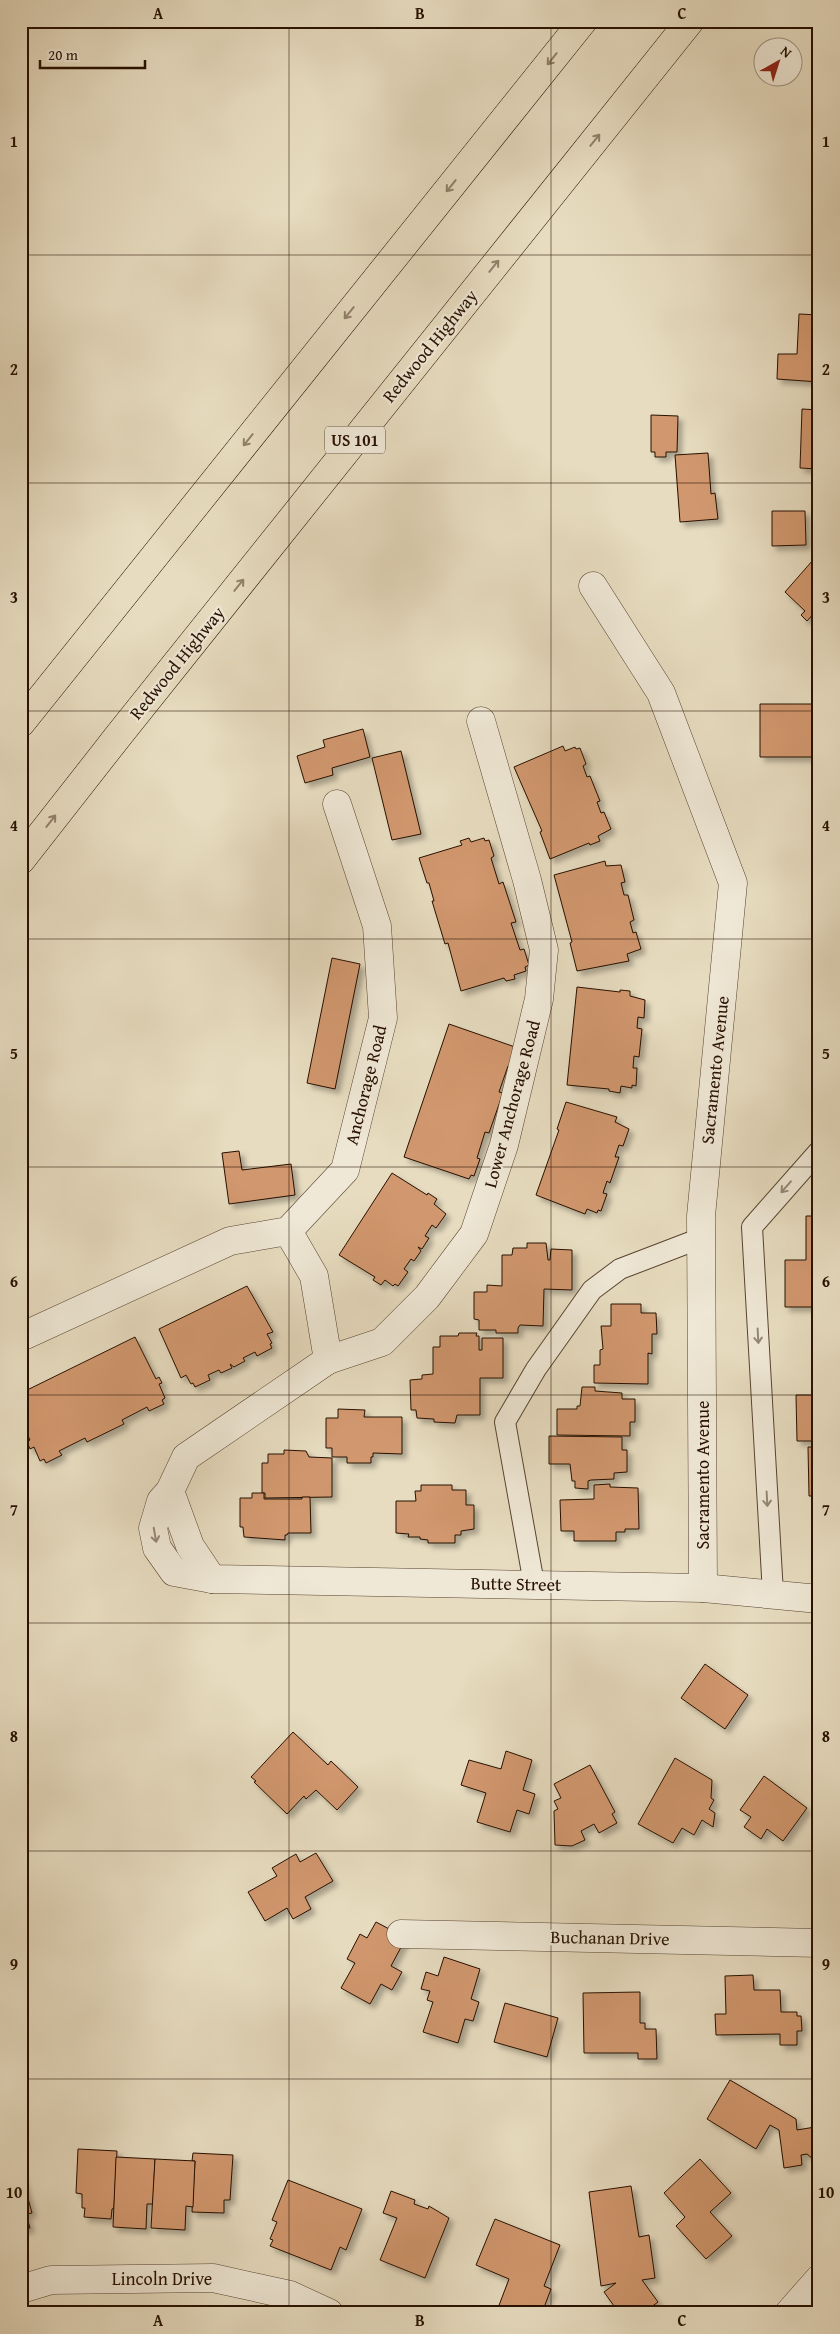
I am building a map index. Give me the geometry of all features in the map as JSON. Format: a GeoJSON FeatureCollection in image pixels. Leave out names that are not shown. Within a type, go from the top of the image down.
{"type":"FeatureCollection","features":[{"type":"Feature","properties":{"kind":"highway"},"geometry":{"type":"LineString","coordinates":[[21,723],[583,21]]}},
{"type":"Feature","properties":{"kind":"highway","name":"Redwood Highway"},"geometry":{"type":"LineString","coordinates":[[21,860],[690,21]]}},
{"type":"Feature","properties":{"kind":"street","name":"Sacramento Avenue"},"geometry":{"type":"LineString","coordinates":[[593,586],[661,694],[733,884],[700,1216],[703,1588]]}},
{"type":"Feature","properties":{"kind":"street","name":"Lower Anchorage Road"},"geometry":{"type":"LineString","coordinates":[[212,1579],[174,1572],[157,1548],[153,1528],[161,1501],[170,1491],[186,1457],[328,1360],[382,1342],[427,1297],[474,1234],[504,1145],[537,1008],[544,950],[527,880],[481,722]]}},
{"type":"Feature","properties":{"kind":"street","name":"Anchorage Road"},"geometry":{"type":"LineString","coordinates":[[288,1231],[344,1170],[383,1018],[377,926],[337,804]]}},
{"type":"Feature","properties":{"kind":"street"},"geometry":{"type":"LineString","coordinates":[[21,1337],[230,1241],[288,1231],[314,1276],[328,1360]]}},
{"type":"Feature","properties":{"kind":"street","name":"Butte Street"},"geometry":{"type":"LineString","coordinates":[[212,1579],[703,1588],[819,1599]]}},
{"type":"Feature","properties":{"kind":"street","name":"Buchanan Drive"},"geometry":{"type":"LineString","coordinates":[[402,1934],[819,1943]]}},
{"type":"Feature","properties":{"kind":"street","name":"Lincoln Drive"},"geometry":{"type":"LineString","coordinates":[[21,2289],[51,2280],[214,2278],[290,2295],[329,2313]]}},
{"type":"Feature","properties":{"kind":"street"},"geometry":{"type":"LineString","coordinates":[[789,2313],[819,2278]]}},
{"type":"Feature","properties":{"kind":"lane"},"geometry":{"type":"LineString","coordinates":[[773,1594],[752,1228],[819,1151]]}},
{"type":"Feature","properties":{"kind":"lane"},"geometry":{"type":"LineString","coordinates":[[534,1584],[505,1422],[536,1369],[592,1290],[620,1269],[701,1238]]}},
{"type":"Feature","properties":{"kind":"building"},"geometry":{"type":"Polygon","coordinates":[[[799,314],[819,315],[819,382],[777,379],[778,354],[797,354],[799,314]]]}},
{"type":"Feature","properties":{"kind":"building"},"geometry":{"type":"Polygon","coordinates":[[[802,409],[819,410],[819,469],[800,468],[802,409]]]}},
{"type":"Feature","properties":{"kind":"building"},"geometry":{"type":"Polygon","coordinates":[[[651,415],[678,416],[677,452],[666,452],[666,457],[655,457],[655,452],[651,452],[651,415]]]}},
{"type":"Feature","properties":{"kind":"building"},"geometry":{"type":"Polygon","coordinates":[[[708,453],[711,494],[715,493],[718,519],[680,522],[675,455],[708,453]]]}},
{"type":"Feature","properties":{"kind":"building"},"geometry":{"type":"Polygon","coordinates":[[[772,511],[805,511],[806,545],[772,546],[772,511]]]}},
{"type":"Feature","properties":{"kind":"building"},"geometry":{"type":"Polygon","coordinates":[[[813,560],[819,566],[819,613],[816,611],[807,621],[801,615],[805,611],[785,592],[813,560]]]}},
{"type":"Feature","properties":{"kind":"building"},"geometry":{"type":"Polygon","coordinates":[[[816,701],[819,701],[819,770],[812,770],[813,757],[760,757],[760,704],[816,704],[816,701]]]}},
{"type":"Feature","properties":{"kind":"building"},"geometry":{"type":"Polygon","coordinates":[[[363,729],[370,757],[332,768],[333,775],[305,783],[297,756],[325,747],[323,740],[363,729]]]}},
{"type":"Feature","properties":{"kind":"building"},"geometry":{"type":"Polygon","coordinates":[[[563,746],[565,751],[575,747],[576,749],[580,748],[586,764],[583,766],[587,777],[590,776],[600,801],[597,802],[601,813],[604,812],[611,829],[598,836],[600,841],[590,845],[589,843],[550,859],[540,832],[542,831],[514,767],[563,746]]]}},
{"type":"Feature","properties":{"kind":"building"},"geometry":{"type":"Polygon","coordinates":[[[401,751],[421,834],[392,840],[372,758],[401,751]]]}},
{"type":"Feature","properties":{"kind":"building"},"geometry":{"type":"Polygon","coordinates":[[[469,838],[471,842],[484,838],[485,841],[489,840],[494,856],[491,858],[499,884],[503,882],[516,922],[511,923],[520,950],[524,949],[529,965],[525,967],[526,971],[514,975],[515,979],[506,981],[504,978],[461,991],[448,943],[445,944],[432,901],[434,901],[429,883],[427,883],[419,858],[462,845],[460,841],[469,838]]]}},
{"type":"Feature","properties":{"kind":"building"},"geometry":{"type":"Polygon","coordinates":[[[605,861],[606,866],[621,865],[625,882],[621,883],[624,895],[628,895],[634,920],[630,922],[633,933],[636,932],[641,949],[627,954],[629,961],[577,971],[570,943],[572,942],[554,875],[605,861]]]}},
{"type":"Feature","properties":{"kind":"building"},"geometry":{"type":"Polygon","coordinates":[[[332,958],[360,964],[335,1089],[307,1083],[332,958]]]}},
{"type":"Feature","properties":{"kind":"building"},"geometry":{"type":"Polygon","coordinates":[[[577,987],[620,992],[620,990],[630,991],[630,996],[645,1000],[644,1018],[638,1017],[637,1028],[642,1029],[639,1057],[634,1056],[633,1068],[637,1068],[636,1086],[632,1085],[632,1088],[621,1086],[620,1093],[609,1091],[609,1089],[567,1085],[577,987]]]}},
{"type":"Feature","properties":{"kind":"building"},"geometry":{"type":"Polygon","coordinates":[[[449,1024],[515,1047],[511,1068],[508,1066],[499,1092],[503,1093],[489,1133],[485,1132],[477,1158],[480,1159],[474,1176],[471,1175],[469,1179],[404,1157],[449,1024]]]}},
{"type":"Feature","properties":{"kind":"building"},"geometry":{"type":"Polygon","coordinates":[[[566,1102],[617,1117],[615,1122],[629,1129],[623,1146],[619,1145],[615,1157],[619,1157],[610,1183],[607,1181],[603,1193],[607,1194],[601,1211],[598,1210],[597,1213],[587,1209],[585,1214],[536,1195],[559,1130],[557,1129],[566,1102]]]}},
{"type":"Feature","properties":{"kind":"building"},"geometry":{"type":"Polygon","coordinates":[[[239,1151],[242,1170],[291,1164],[295,1195],[229,1204],[222,1153],[239,1151]]]}},
{"type":"Feature","properties":{"kind":"building"},"geometry":{"type":"Polygon","coordinates":[[[392,1173],[427,1195],[428,1193],[437,1199],[434,1204],[446,1214],[436,1228],[432,1225],[425,1236],[429,1238],[422,1249],[418,1247],[421,1251],[414,1261],[411,1259],[404,1269],[408,1272],[398,1286],[395,1284],[393,1286],[385,1280],[381,1285],[373,1280],[375,1277],[339,1255],[392,1173]]]}},
{"type":"Feature","properties":{"kind":"building"},"geometry":{"type":"Polygon","coordinates":[[[806,1216],[819,1216],[819,1307],[785,1307],[785,1260],[806,1260],[806,1216]]]}},
{"type":"Feature","properties":{"kind":"building"},"geometry":{"type":"Polygon","coordinates":[[[527,1243],[546,1243],[548,1260],[550,1260],[551,1249],[572,1250],[572,1290],[544,1289],[543,1326],[520,1325],[518,1333],[496,1333],[496,1330],[479,1330],[479,1320],[474,1319],[474,1292],[487,1292],[487,1285],[502,1286],[502,1255],[512,1255],[513,1248],[527,1248],[527,1243]]]}},
{"type":"Feature","properties":{"kind":"building"},"geometry":{"type":"Polygon","coordinates":[[[247,1286],[273,1332],[267,1334],[272,1343],[270,1344],[272,1348],[257,1356],[255,1352],[243,1358],[245,1361],[234,1367],[230,1364],[232,1368],[221,1373],[219,1370],[208,1375],[210,1380],[195,1387],[186,1375],[181,1378],[159,1329],[247,1286]]]}},
{"type":"Feature","properties":{"kind":"building"},"geometry":{"type":"Polygon","coordinates":[[[611,1304],[641,1304],[641,1313],[656,1313],[657,1334],[652,1334],[652,1354],[648,1353],[648,1384],[594,1383],[594,1365],[600,1365],[600,1350],[603,1349],[601,1326],[611,1326],[611,1304]]]}},
{"type":"Feature","properties":{"kind":"building"},"geometry":{"type":"Polygon","coordinates":[[[459,1333],[477,1333],[476,1336],[479,1336],[479,1350],[482,1350],[482,1338],[503,1338],[503,1378],[480,1378],[480,1415],[457,1415],[455,1423],[434,1422],[434,1419],[417,1418],[416,1410],[411,1410],[410,1380],[422,1379],[422,1375],[433,1374],[433,1347],[440,1347],[440,1336],[458,1336],[459,1333]]]}},
{"type":"Feature","properties":{"kind":"building"},"geometry":{"type":"Polygon","coordinates":[[[135,1337],[156,1379],[159,1377],[162,1383],[159,1384],[165,1398],[162,1400],[164,1404],[149,1411],[147,1407],[122,1420],[124,1424],[87,1442],[85,1438],[59,1451],[62,1455],[46,1463],[44,1459],[40,1461],[34,1447],[30,1449],[27,1442],[30,1440],[21,1422],[21,1393],[135,1337]]]}},
{"type":"Feature","properties":{"kind":"building"},"geometry":{"type":"Polygon","coordinates":[[[582,1387],[595,1387],[595,1391],[622,1393],[622,1399],[635,1399],[635,1422],[630,1422],[630,1436],[557,1435],[557,1409],[577,1409],[577,1406],[580,1406],[582,1387]]]}},
{"type":"Feature","properties":{"kind":"building"},"geometry":{"type":"Polygon","coordinates":[[[796,1395],[819,1395],[819,1441],[797,1441],[796,1395]]]}},
{"type":"Feature","properties":{"kind":"building"},"geometry":{"type":"Polygon","coordinates":[[[338,1409],[365,1410],[364,1417],[402,1417],[402,1454],[373,1453],[371,1463],[347,1463],[347,1457],[332,1457],[332,1448],[326,1448],[326,1418],[338,1418],[338,1409]]]}},
{"type":"Feature","properties":{"kind":"building"},"geometry":{"type":"Polygon","coordinates":[[[549,1436],[622,1437],[622,1450],[627,1450],[627,1472],[614,1473],[614,1479],[588,1481],[588,1489],[575,1488],[575,1481],[572,1481],[570,1464],[549,1464],[549,1436]]]}},
{"type":"Feature","properties":{"kind":"building"},"geometry":{"type":"Polygon","coordinates":[[[808,1447],[819,1447],[819,1496],[809,1496],[808,1447]]]}},
{"type":"Feature","properties":{"kind":"building"},"geometry":{"type":"Polygon","coordinates":[[[284,1450],[306,1451],[309,1457],[332,1458],[332,1497],[265,1498],[265,1493],[262,1493],[262,1463],[268,1463],[268,1454],[284,1454],[284,1450]]]}},
{"type":"Feature","properties":{"kind":"building"},"geometry":{"type":"Polygon","coordinates":[[[610,1484],[610,1487],[638,1488],[639,1529],[625,1529],[625,1532],[616,1532],[616,1541],[574,1541],[574,1531],[561,1531],[560,1500],[594,1499],[594,1485],[610,1484]]]}},
{"type":"Feature","properties":{"kind":"building"},"geometry":{"type":"Polygon","coordinates":[[[421,1485],[452,1485],[452,1490],[466,1490],[466,1505],[474,1505],[474,1529],[461,1531],[461,1535],[455,1535],[455,1543],[428,1543],[428,1540],[420,1539],[420,1537],[408,1537],[409,1534],[396,1533],[396,1501],[416,1501],[415,1491],[421,1491],[421,1485]]]}},
{"type":"Feature","properties":{"kind":"building"},"geometry":{"type":"Polygon","coordinates":[[[252,1493],[264,1493],[264,1499],[302,1499],[302,1497],[310,1497],[311,1533],[288,1533],[285,1535],[285,1540],[244,1537],[243,1527],[240,1527],[240,1498],[252,1498],[252,1493]]]}},
{"type":"Feature","properties":{"kind":"building"},"geometry":{"type":"Polygon","coordinates":[[[705,1664],[748,1695],[725,1729],[681,1698],[705,1664]]]}},
{"type":"Feature","properties":{"kind":"building"},"geometry":{"type":"Polygon","coordinates":[[[293,1732],[328,1765],[331,1761],[358,1787],[337,1810],[316,1790],[306,1799],[304,1796],[287,1814],[251,1777],[293,1732]]]}},
{"type":"Feature","properties":{"kind":"building"},"geometry":{"type":"Polygon","coordinates":[[[506,1751],[532,1760],[523,1790],[535,1794],[529,1814],[517,1810],[510,1832],[477,1822],[486,1793],[461,1785],[469,1760],[501,1769],[506,1751]]]}},
{"type":"Feature","properties":{"kind":"building"},"geometry":{"type":"Polygon","coordinates":[[[675,1758],[712,1780],[711,1798],[714,1800],[709,1809],[715,1813],[713,1827],[702,1820],[694,1835],[682,1828],[673,1843],[638,1824],[675,1758]]]}},
{"type":"Feature","properties":{"kind":"building"},"geometry":{"type":"Polygon","coordinates":[[[590,1765],[615,1812],[612,1814],[617,1823],[599,1833],[594,1824],[581,1831],[585,1840],[572,1846],[555,1845],[554,1811],[558,1809],[554,1801],[561,1798],[554,1784],[590,1765]]]}},
{"type":"Feature","properties":{"kind":"building"},"geometry":{"type":"Polygon","coordinates":[[[764,1776],[807,1808],[783,1841],[767,1829],[761,1839],[744,1827],[751,1817],[740,1810],[764,1776]]]}},
{"type":"Feature","properties":{"kind":"building"},"geometry":{"type":"Polygon","coordinates":[[[316,1853],[333,1881],[305,1897],[311,1909],[293,1919],[287,1908],[265,1921],[248,1892],[277,1876],[272,1868],[296,1854],[300,1862],[316,1853]]]}},
{"type":"Feature","properties":{"kind":"building"},"geometry":{"type":"Polygon","coordinates":[[[376,1922],[406,1938],[391,1966],[402,1972],[392,1990],[381,1984],[370,2004],[341,1988],[355,1963],[347,1959],[360,1934],[367,1938],[376,1922]]]}},
{"type":"Feature","properties":{"kind":"building"},"geometry":{"type":"Polygon","coordinates":[[[444,1957],[480,1969],[471,1999],[479,2002],[473,2021],[465,2019],[458,2043],[423,2032],[433,2002],[427,2000],[430,1991],[421,1989],[426,1972],[438,1976],[444,1957]]]}},
{"type":"Feature","properties":{"kind":"building"},"geometry":{"type":"Polygon","coordinates":[[[753,1975],[754,1990],[780,1990],[781,2012],[797,2012],[797,2016],[801,2016],[802,2031],[797,2031],[797,2045],[780,2045],[780,2034],[716,2035],[715,2014],[726,2014],[725,1976],[753,1975]]]}},
{"type":"Feature","properties":{"kind":"building"},"geometry":{"type":"Polygon","coordinates":[[[640,1992],[640,2023],[645,2023],[645,2029],[656,2029],[657,2059],[638,2059],[638,2053],[584,2053],[583,1993],[640,1992]]]}},
{"type":"Feature","properties":{"kind":"building"},"geometry":{"type":"Polygon","coordinates":[[[505,2003],[558,2018],[547,2057],[494,2042],[505,2003]]]}},
{"type":"Feature","properties":{"kind":"building"},"geometry":{"type":"Polygon","coordinates":[[[730,2080],[796,2119],[797,2130],[815,2127],[816,2130],[819,2129],[819,2141],[817,2141],[819,2164],[807,2154],[801,2155],[802,2165],[784,2168],[779,2130],[770,2125],[756,2149],[707,2119],[730,2080]]]}},
{"type":"Feature","properties":{"kind":"building"},"geometry":{"type":"Polygon","coordinates":[[[78,2149],[117,2151],[114,2208],[112,2209],[111,2219],[84,2217],[85,2208],[82,2208],[82,2194],[76,2193],[78,2149]]]}},
{"type":"Feature","properties":{"kind":"building"},"geometry":{"type":"Polygon","coordinates":[[[193,2153],[233,2155],[230,2200],[224,2200],[224,2213],[192,2212],[195,2161],[192,2161],[193,2153]]]}},
{"type":"Feature","properties":{"kind":"building"},"geometry":{"type":"Polygon","coordinates":[[[116,2157],[155,2159],[153,2204],[147,2204],[146,2229],[113,2227],[116,2157]]]}},
{"type":"Feature","properties":{"kind":"building"},"geometry":{"type":"Polygon","coordinates":[[[155,2159],[195,2161],[193,2207],[186,2206],[185,2230],[151,2228],[155,2159]]]}},
{"type":"Feature","properties":{"kind":"building"},"geometry":{"type":"Polygon","coordinates":[[[700,2159],[731,2193],[710,2212],[732,2236],[706,2259],[676,2226],[685,2217],[664,2193],[700,2159]]]}},
{"type":"Feature","properties":{"kind":"building"},"geometry":{"type":"Polygon","coordinates":[[[21,2173],[32,2213],[26,2214],[30,2228],[21,2230],[21,2173]]]}},
{"type":"Feature","properties":{"kind":"building"},"geometry":{"type":"Polygon","coordinates":[[[288,2180],[362,2209],[346,2250],[340,2247],[331,2270],[270,2246],[273,2240],[270,2239],[277,2222],[272,2220],[288,2180]]]}},
{"type":"Feature","properties":{"kind":"building"},"geometry":{"type":"Polygon","coordinates":[[[631,2186],[639,2237],[649,2235],[655,2278],[642,2280],[658,2302],[643,2313],[619,2313],[604,2292],[616,2283],[601,2286],[589,2192],[631,2186]]]}},
{"type":"Feature","properties":{"kind":"building"},"geometry":{"type":"Polygon","coordinates":[[[391,2191],[415,2200],[414,2204],[428,2209],[429,2206],[449,2218],[425,2278],[380,2260],[397,2218],[383,2213],[391,2191]]]}},
{"type":"Feature","properties":{"kind":"building"},"geometry":{"type":"Polygon","coordinates":[[[495,2219],[560,2245],[544,2286],[551,2289],[542,2313],[510,2313],[498,2308],[509,2279],[476,2265],[495,2219]]]}}]}
